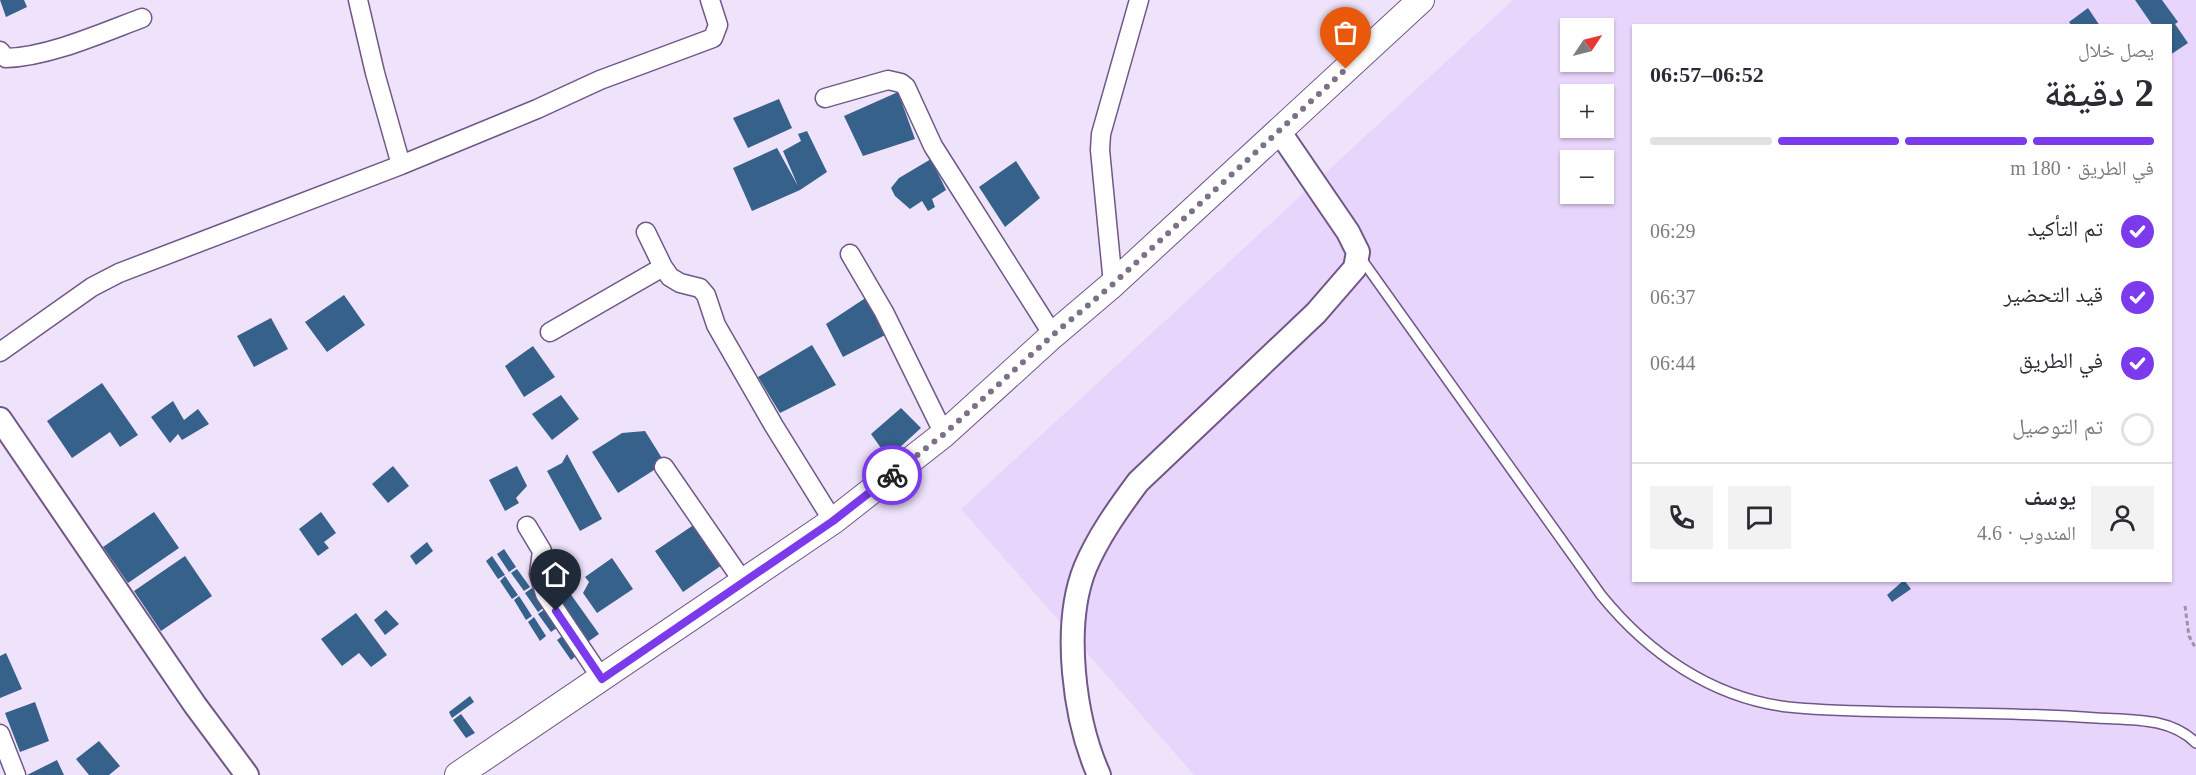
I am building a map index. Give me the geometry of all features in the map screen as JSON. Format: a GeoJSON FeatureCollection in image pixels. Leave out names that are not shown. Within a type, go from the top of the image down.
{"type":"FeatureCollection","features":[{"type":"Feature","properties":{"kind":"main road"},"geometry":{"type":"LineString","coordinates":[[458,775],[744,584],[833,521],[944,434],[1113,284],[1421,0]]}},
{"type":"Feature","properties":{"kind":"street"},"geometry":{"type":"LineString","coordinates":[[358,0],[375,73],[401,165]]}},
{"type":"Feature","properties":{"kind":"street"},"geometry":{"type":"LineString","coordinates":[[0,352],[92,287],[119,273],[401,165],[537,109],[600,80],[713,38],[718,26],[710,0]]}},
{"type":"Feature","properties":{"kind":"street"},"geometry":{"type":"LineString","coordinates":[[1113,284],[1100,150],[1101,134],[1139,0]]}},
{"type":"Feature","properties":{"kind":"street"},"geometry":{"type":"LineString","coordinates":[[0,51],[6,58],[18,58],[71,44],[142,18]]}},
{"type":"Feature","properties":{"kind":"street"},"geometry":{"type":"LineString","coordinates":[[825,98],[888,80],[901,82],[906,87],[933,146],[1053,335]]}},
{"type":"Feature","properties":{"kind":"street"},"geometry":{"type":"LineString","coordinates":[[1099,775],[1082,726],[1074,681],[1074,608],[1085,570],[1101,537],[1138,482],[1316,313],[1355,268],[1357,253],[1348,232],[1279,131]]}},
{"type":"Feature","properties":{"kind":"street"},"geometry":{"type":"LineString","coordinates":[[646,232],[663,267],[675,281],[700,288],[706,294],[716,326],[833,521]]}},
{"type":"Feature","properties":{"kind":"street"},"geometry":{"type":"LineString","coordinates":[[850,254],[884,312],[944,434]]}},
{"type":"Feature","properties":{"kind":"street"},"geometry":{"type":"LineString","coordinates":[[550,332],[663,267]]}},
{"type":"Feature","properties":{"kind":"street"},"geometry":{"type":"LineString","coordinates":[[0,420],[195,705],[247,775]]}},
{"type":"Feature","properties":{"kind":"street"},"geometry":{"type":"LineString","coordinates":[[664,467],[744,584]]}},
{"type":"Feature","properties":{"kind":"street"},"geometry":{"type":"LineString","coordinates":[[526,526],[542,551],[539,574],[545,594],[602,679]]}},
{"type":"Feature","properties":{"kind":"street"},"geometry":{"type":"LineString","coordinates":[[0,734],[16,775]]}},
{"type":"Feature","properties":{"kind":"lane"},"geometry":{"type":"LineString","coordinates":[[1357,253],[1601,595],[1636,634],[1678,666],[1719,688],[1741,696],[1786,706],[1841,710],[2059,715],[2152,722],[2172,727],[2196,743]]}},
{"type":"Feature","properties":{"kind":"path"},"geometry":{"type":"LineString","coordinates":[[2186,606],[2189,636],[2196,650]]}},
{"type":"Feature","properties":{"kind":"shaded area"},"geometry":{"type":"Polygon","coordinates":[[[1513,0],[2196,0],[2196,775],[1194,775],[961,509],[1513,0]]]}},
{"type":"Feature","properties":{"kind":"building"},"geometry":{"type":"Polygon","coordinates":[[[0,0],[24,0],[27,7],[6,17],[0,0]]]}},
{"type":"Feature","properties":{"kind":"building"},"geometry":{"type":"Polygon","coordinates":[[[2135,0],[2162,0],[2178,22],[2175,24],[2188,43],[2172,54],[2172,24],[2152,24],[2135,0]]]}},
{"type":"Feature","properties":{"kind":"building"},"geometry":{"type":"Polygon","coordinates":[[[2088,8],[2099,24],[2070,24],[2069,22],[2088,8]]]}},
{"type":"Feature","properties":{"kind":"building"},"geometry":{"type":"Polygon","coordinates":[[[898,92],[915,139],[863,156],[844,116],[898,92]]]}},
{"type":"Feature","properties":{"kind":"building"},"geometry":{"type":"Polygon","coordinates":[[[779,99],[792,128],[748,148],[733,118],[779,99]]]}},
{"type":"Feature","properties":{"kind":"building"},"geometry":{"type":"Polygon","coordinates":[[[807,131],[827,172],[800,190],[752,211],[733,168],[777,148],[798,186],[783,151],[801,141],[798,134],[807,131]]]}},
{"type":"Feature","properties":{"kind":"building"},"geometry":{"type":"Polygon","coordinates":[[[931,159],[946,190],[932,199],[935,207],[928,211],[922,201],[910,209],[895,196],[891,188],[899,178],[931,159]]]}},
{"type":"Feature","properties":{"kind":"building"},"geometry":{"type":"Polygon","coordinates":[[[1016,161],[1040,198],[1005,227],[979,187],[1016,161]]]}},
{"type":"Feature","properties":{"kind":"building"},"geometry":{"type":"Polygon","coordinates":[[[344,295],[365,325],[327,352],[305,322],[344,295]]]}},
{"type":"Feature","properties":{"kind":"building"},"geometry":{"type":"Polygon","coordinates":[[[867,297],[889,333],[843,357],[826,324],[867,297]]]}},
{"type":"Feature","properties":{"kind":"building"},"geometry":{"type":"Polygon","coordinates":[[[271,318],[288,349],[254,367],[237,336],[271,318]]]}},
{"type":"Feature","properties":{"kind":"building"},"geometry":{"type":"Polygon","coordinates":[[[812,345],[836,385],[780,413],[758,377],[812,345]]]}},
{"type":"Feature","properties":{"kind":"building"},"geometry":{"type":"Polygon","coordinates":[[[533,346],[555,377],[524,397],[505,366],[533,346]]]}},
{"type":"Feature","properties":{"kind":"building"},"geometry":{"type":"Polygon","coordinates":[[[102,383],[138,435],[120,447],[110,432],[72,458],[47,421],[102,383]]]}},
{"type":"Feature","properties":{"kind":"building"},"geometry":{"type":"Polygon","coordinates":[[[561,395],[579,419],[552,440],[532,414],[561,395]]]}},
{"type":"Feature","properties":{"kind":"building"},"geometry":{"type":"Polygon","coordinates":[[[173,401],[184,420],[198,409],[209,424],[182,440],[178,434],[170,443],[151,417],[173,401]]]}},
{"type":"Feature","properties":{"kind":"building"},"geometry":{"type":"Polygon","coordinates":[[[901,408],[921,428],[888,458],[871,434],[901,408]]]}},
{"type":"Feature","properties":{"kind":"building"},"geometry":{"type":"Polygon","coordinates":[[[645,431],[665,463],[618,493],[592,452],[622,433],[645,431]]]}},
{"type":"Feature","properties":{"kind":"building"},"geometry":{"type":"Polygon","coordinates":[[[567,454],[602,519],[580,531],[547,471],[562,463],[567,454]]]}},
{"type":"Feature","properties":{"kind":"building"},"geometry":{"type":"Polygon","coordinates":[[[393,466],[409,486],[388,503],[372,484],[393,466]]]}},
{"type":"Feature","properties":{"kind":"building"},"geometry":{"type":"Polygon","coordinates":[[[517,466],[527,486],[516,498],[519,503],[505,511],[489,480],[517,466]]]}},
{"type":"Feature","properties":{"kind":"building"},"geometry":{"type":"Polygon","coordinates":[[[154,512],[179,548],[128,583],[103,547],[154,512]]]}},
{"type":"Feature","properties":{"kind":"building"},"geometry":{"type":"Polygon","coordinates":[[[321,512],[336,533],[324,542],[329,548],[318,556],[299,529],[321,512]]]}},
{"type":"Feature","properties":{"kind":"building"},"geometry":{"type":"Polygon","coordinates":[[[707,516],[735,556],[683,592],[655,551],[707,516]]]}},
{"type":"Feature","properties":{"kind":"building"},"geometry":{"type":"Polygon","coordinates":[[[427,542],[433,551],[416,565],[410,556],[427,542]]]}},
{"type":"Feature","properties":{"kind":"building"},"geometry":{"type":"Polygon","coordinates":[[[504,549],[516,567],[509,572],[497,554],[504,549]]]}},
{"type":"Feature","properties":{"kind":"building"},"geometry":{"type":"Polygon","coordinates":[[[185,556],[212,596],[161,631],[134,591],[185,556]]]}},
{"type":"Feature","properties":{"kind":"building"},"geometry":{"type":"Polygon","coordinates":[[[492,556],[505,575],[498,579],[486,561],[492,556]]]}},
{"type":"Feature","properties":{"kind":"building"},"geometry":{"type":"Polygon","coordinates":[[[612,558],[633,589],[597,613],[583,593],[589,582],[585,577],[612,558]]]}},
{"type":"Feature","properties":{"kind":"building"},"geometry":{"type":"Polygon","coordinates":[[[517,569],[530,587],[524,591],[511,573],[517,569]]]}},
{"type":"Feature","properties":{"kind":"building"},"geometry":{"type":"Polygon","coordinates":[[[505,576],[518,595],[512,599],[500,581],[505,576]]]}},
{"type":"Feature","properties":{"kind":"building"},"geometry":{"type":"Polygon","coordinates":[[[1902,582],[1906,582],[1911,589],[1892,602],[1887,595],[1902,582]]]}},
{"type":"Feature","properties":{"kind":"building"},"geometry":{"type":"Polygon","coordinates":[[[532,588],[545,607],[538,612],[525,593],[532,588]]]}},
{"type":"Feature","properties":{"kind":"building"},"geometry":{"type":"Polygon","coordinates":[[[567,589],[599,634],[582,646],[544,592],[567,589]]]}},
{"type":"Feature","properties":{"kind":"building"},"geometry":{"type":"Polygon","coordinates":[[[519,596],[532,616],[526,620],[514,600],[519,596]]]}},
{"type":"Feature","properties":{"kind":"building"},"geometry":{"type":"Polygon","coordinates":[[[545,609],[558,627],[551,632],[538,614],[545,609]]]}},
{"type":"Feature","properties":{"kind":"building"},"geometry":{"type":"Polygon","coordinates":[[[386,610],[399,624],[385,635],[374,620],[386,610]]]}},
{"type":"Feature","properties":{"kind":"building"},"geometry":{"type":"Polygon","coordinates":[[[356,613],[387,655],[371,667],[359,653],[342,666],[321,639],[356,613]]]}},
{"type":"Feature","properties":{"kind":"building"},"geometry":{"type":"Polygon","coordinates":[[[534,617],[546,636],[540,641],[528,622],[534,617]]]}},
{"type":"Feature","properties":{"kind":"building"},"geometry":{"type":"Polygon","coordinates":[[[564,635],[577,655],[571,660],[557,640],[564,635]]]}},
{"type":"Feature","properties":{"kind":"building"},"geometry":{"type":"Polygon","coordinates":[[[6,653],[22,689],[0,698],[0,656],[6,653]]]}},
{"type":"Feature","properties":{"kind":"building"},"geometry":{"type":"Polygon","coordinates":[[[470,696],[474,702],[452,718],[449,712],[470,696]]]}},
{"type":"Feature","properties":{"kind":"building"},"geometry":{"type":"Polygon","coordinates":[[[35,702],[49,741],[20,752],[5,713],[35,702]]]}},
{"type":"Feature","properties":{"kind":"building"},"geometry":{"type":"Polygon","coordinates":[[[461,714],[475,733],[466,738],[453,720],[461,714]]]}},
{"type":"Feature","properties":{"kind":"building"},"geometry":{"type":"Polygon","coordinates":[[[99,741],[120,766],[109,775],[89,775],[76,759],[99,741]]]}},
{"type":"Feature","properties":{"kind":"building"},"geometry":{"type":"Polygon","coordinates":[[[57,760],[64,775],[27,775],[57,760]]]}},
{"type":"Feature","properties":{"kind":"way so far"},"geometry":{"type":"LineString","coordinates":[[892,475],[944,434],[1113,284],[1346,69]]}},
{"type":"Feature","properties":{"kind":"route"},"geometry":{"type":"LineString","coordinates":[[556,611],[602,679],[744,584],[833,521],[892,475]]}}]}
